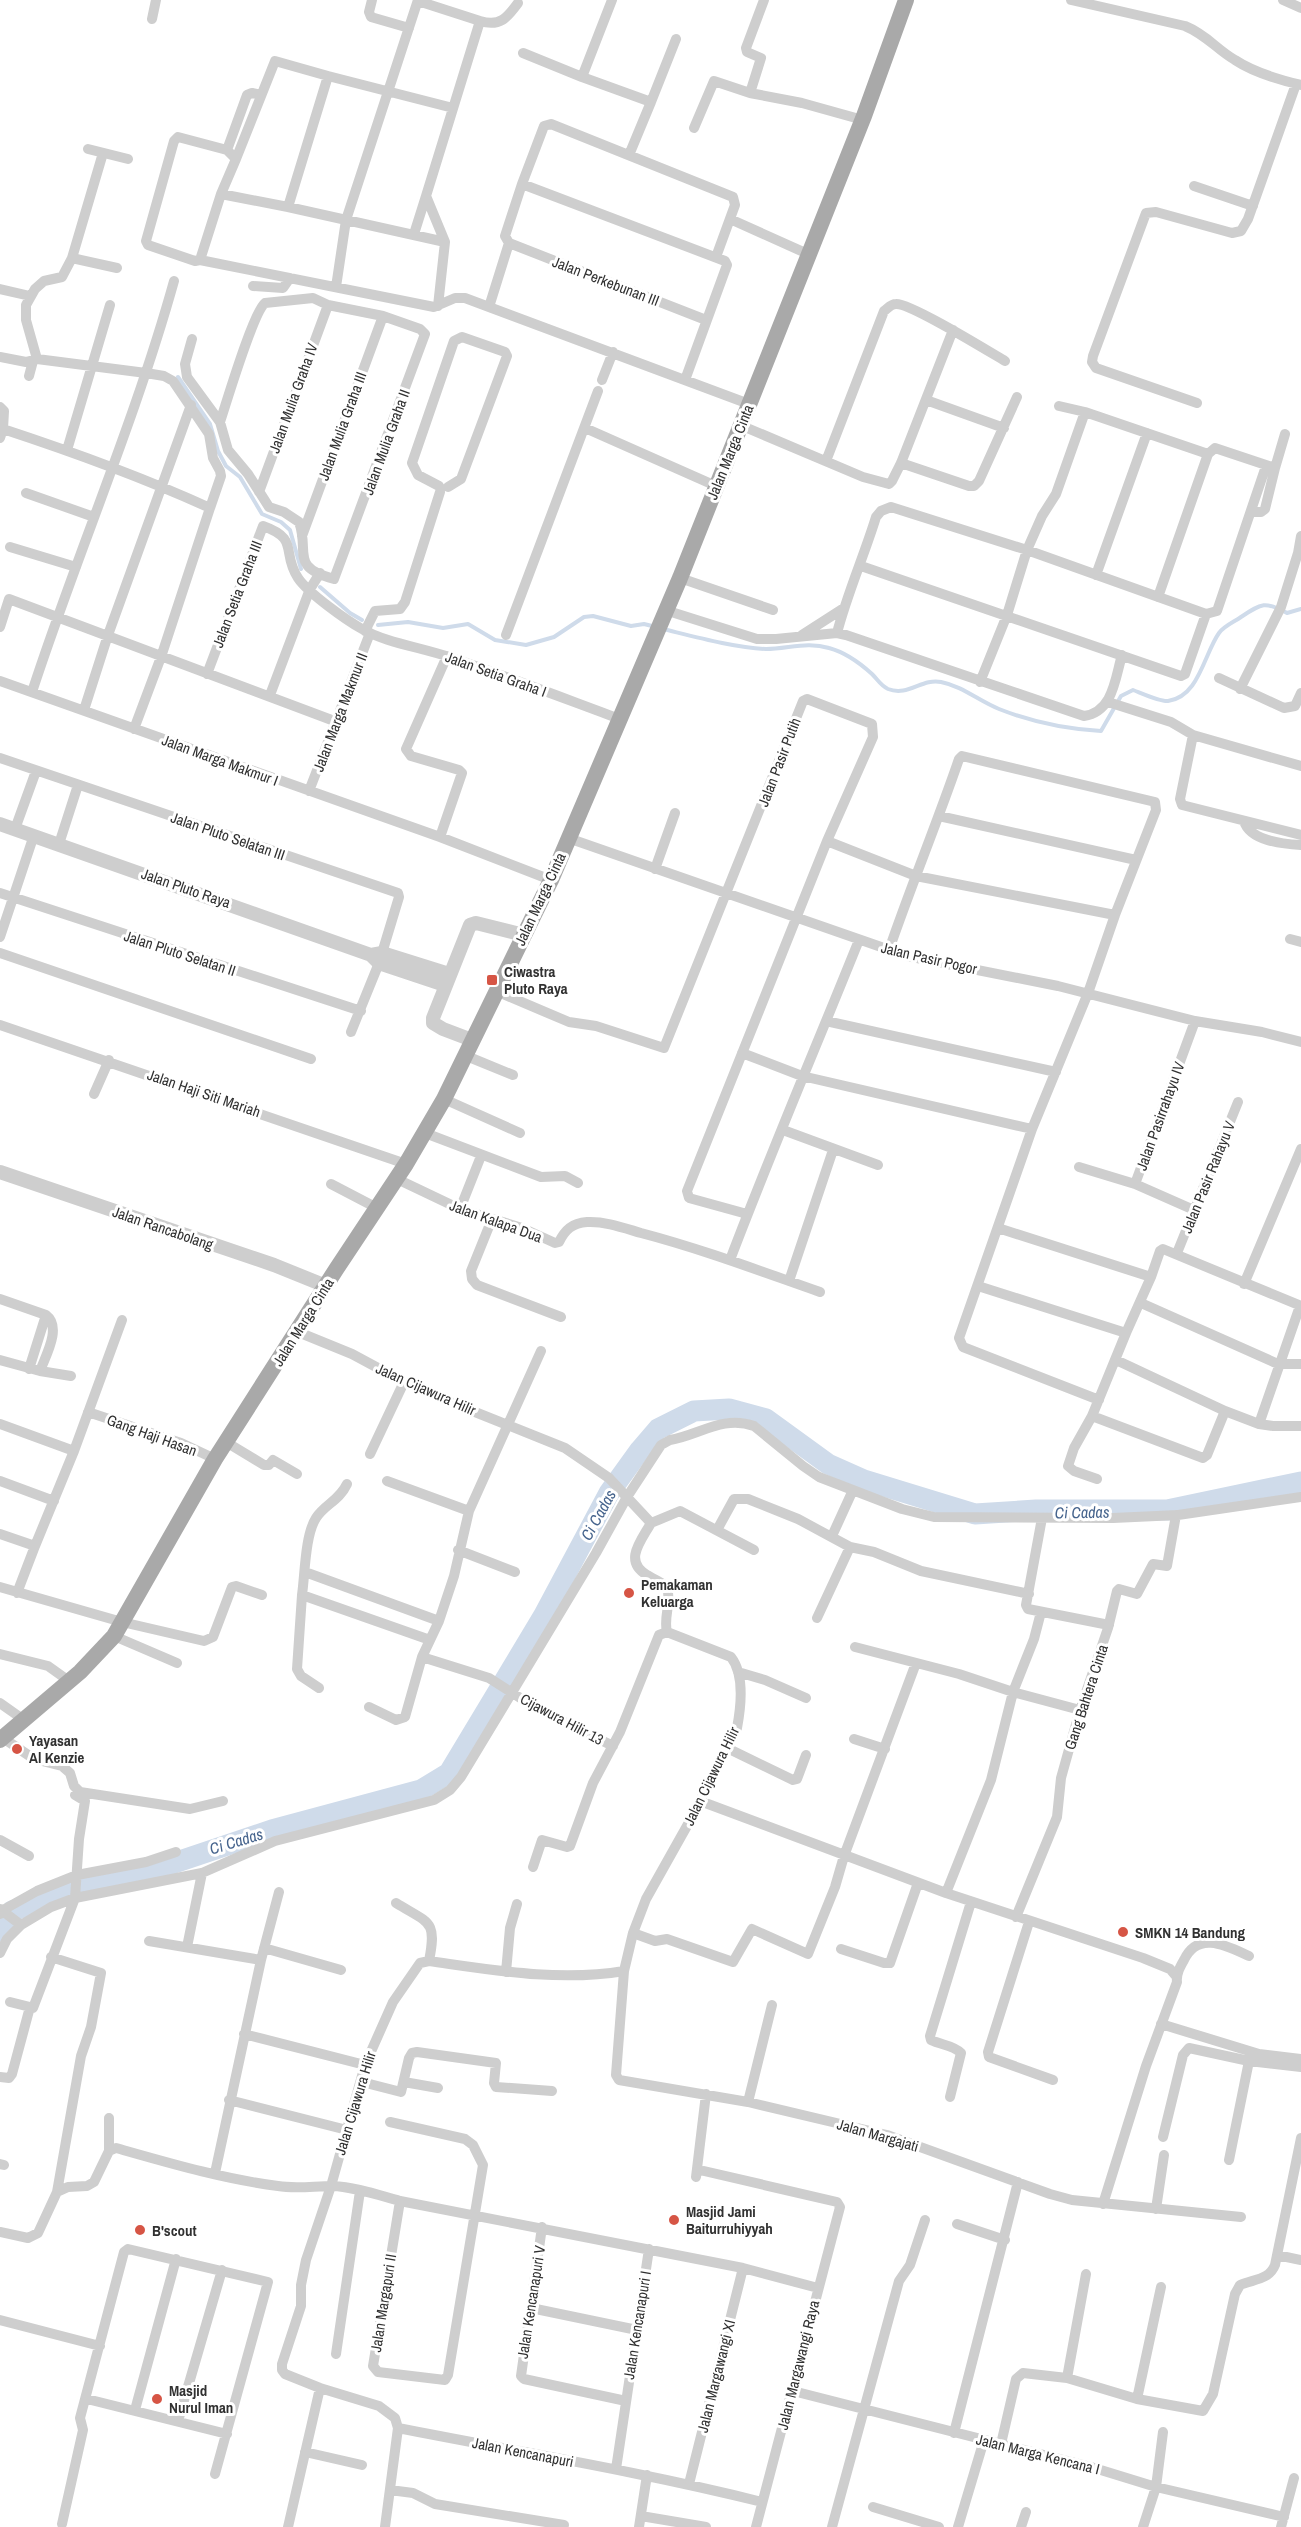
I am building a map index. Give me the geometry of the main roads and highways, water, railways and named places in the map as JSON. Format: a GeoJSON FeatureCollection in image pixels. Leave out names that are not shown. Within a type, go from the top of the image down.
{"type":"FeatureCollection","features":[{"type":"Feature","properties":{"kind":"main road","name":"Jalan Marga Cinta"},"geometry":{"type":"LineString","coordinates":[[1,1739],[95,1658],[118,1629],[225,1442],[397,1179],[444,1099],[551,880],[680,578],[862,120],[906,0]]}},
{"type":"Feature","properties":{"kind":"waterway"},"geometry":{"type":"LineString","coordinates":[[178,377],[210,424],[218,451],[226,466],[240,477],[262,514],[281,522],[290,530],[301,569]]}},
{"type":"Feature","properties":{"kind":"waterway"},"geometry":{"type":"LineString","coordinates":[[320,587],[350,613],[362,620]]}},
{"type":"Feature","properties":{"kind":"waterway"},"geometry":{"type":"LineString","coordinates":[[663,629],[754,648],[821,646],[852,659],[888,689],[902,691],[934,681],[941,682],[1024,718],[1062,727],[1101,731],[1121,696],[1133,690],[1165,701],[1178,698],[1187,692],[1200,673],[1219,633],[1248,612],[1264,605],[1287,613],[1301,609]]}},
{"type":"Feature","properties":{"kind":"waterway"},"geometry":{"type":"LineString","coordinates":[[378,625],[408,622],[443,628],[468,624],[495,640],[526,645],[554,637],[584,617],[593,616],[631,626],[644,624],[656,627]]}},
{"type":"Feature","properties":{"kind":"waterway","name":"Ci Cadas"},"geometry":{"type":"LineString","coordinates":[[0,1931],[12,1911],[83,1887],[165,1866],[272,1830],[421,1790],[449,1773],[544,1615],[609,1493],[658,1429],[694,1411],[729,1409],[766,1419],[828,1464],[864,1480],[975,1514],[1036,1510],[1167,1510],[1301,1482]]}},
{"type":"Feature","properties":{"kind":"place","name":"Ciwastra Pluto Raya"},"geometry":{"type":"Point","coordinates":[492,980]}},
{"type":"Feature","properties":{"kind":"place","name":"Pemakaman Keluarga"},"geometry":{"type":"Point","coordinates":[629,1593]}},
{"type":"Feature","properties":{"kind":"place","name":"Yayasan Al Kenzie"},"geometry":{"type":"Point","coordinates":[17,1749]}},
{"type":"Feature","properties":{"kind":"place","name":"SMKN 14 Bandung"},"geometry":{"type":"Point","coordinates":[1123,1932]}},
{"type":"Feature","properties":{"kind":"place","name":"Masjid Jami Baiturruhiyyah"},"geometry":{"type":"Point","coordinates":[674,2220]}},
{"type":"Feature","properties":{"kind":"place","name":"B'scout"},"geometry":{"type":"Point","coordinates":[140,2230]}},
{"type":"Feature","properties":{"kind":"place","name":"Masjid Nurul Iman"},"geometry":{"type":"Point","coordinates":[157,2399]}}]}
